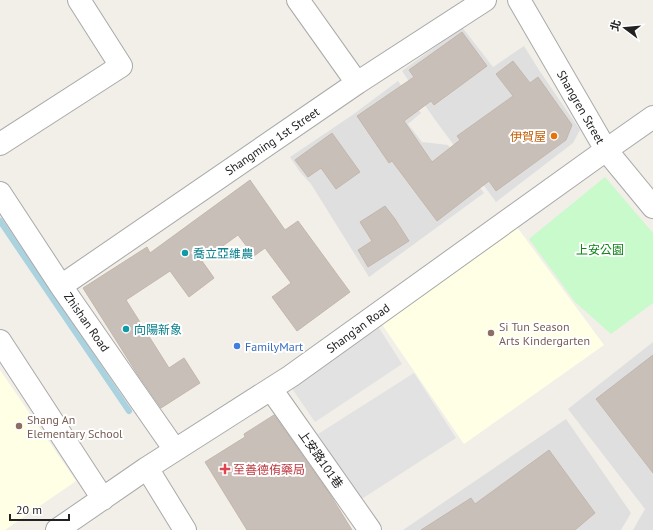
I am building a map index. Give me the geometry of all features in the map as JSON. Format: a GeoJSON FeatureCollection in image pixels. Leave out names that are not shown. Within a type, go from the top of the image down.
{"type":"FeatureCollection","features":[{"type":"Feature","properties":{"kind":"street"},"geometry":{"type":"LineString","coordinates":[[0,144],[121,66],[79,0]]}},
{"type":"Feature","properties":{"kind":"street"},"geometry":{"type":"LineString","coordinates":[[298,0],[357,84]]}},
{"type":"Feature","properties":{"kind":"street","name":"Shangming 1st Street"},"geometry":{"type":"LineString","coordinates":[[61,286],[357,84],[485,0]]}},
{"type":"Feature","properties":{"kind":"street","name":"Shangren Street"},"geometry":{"type":"LineString","coordinates":[[519,0],[606,150],[653,207]]}},
{"type":"Feature","properties":{"kind":"street","name":"Shang’an Road"},"geometry":{"type":"LineString","coordinates":[[57,530],[147,468],[291,376],[653,117]]}},
{"type":"Feature","properties":{"kind":"street","name":"Zhishan Road"},"geometry":{"type":"LineString","coordinates":[[0,193],[61,286],[175,450]]}},
{"type":"Feature","properties":{"kind":"street"},"geometry":{"type":"LineString","coordinates":[[0,341],[103,498]]}},
{"type":"Feature","properties":{"kind":"street","name":"上安路101巷"},"geometry":{"type":"LineString","coordinates":[[271,389],[370,530]]}},
{"type":"Feature","properties":{"kind":"street"},"geometry":{"type":"LineString","coordinates":[[147,468],[185,530]]}},
{"type":"Feature","properties":{"kind":"shaded area"},"geometry":{"type":"Polygon","coordinates":[[[462,27],[493,67],[524,46],[580,130],[573,143],[496,202],[433,117],[402,71],[462,27]]]}},
{"type":"Feature","properties":{"kind":"shaded area"},"geometry":{"type":"Polygon","coordinates":[[[398,81],[421,113],[408,124],[422,142],[448,145],[484,193],[369,277],[311,184],[300,172],[290,157],[351,116],[398,81]]]}},
{"type":"Feature","properties":{"kind":"shaded area","name":"Si Tun Season Arts Kindergarten"},"geometry":{"type":"Polygon","coordinates":[[[514,223],[604,345],[464,444],[379,320],[514,223]]]}},
{"type":"Feature","properties":{"kind":"shaded area"},"geometry":{"type":"Polygon","coordinates":[[[379,328],[402,364],[315,422],[291,387],[379,328]]]}},
{"type":"Feature","properties":{"kind":"shaded area"},"geometry":{"type":"Polygon","coordinates":[[[653,342],[653,530],[633,530],[645,509],[568,409],[653,342]]]}},
{"type":"Feature","properties":{"kind":"shaded area","name":"Shang An Elementary School"},"geometry":{"type":"Polygon","coordinates":[[[0,370],[76,481],[5,530],[0,530],[0,370]]]}},
{"type":"Feature","properties":{"kind":"shaded area"},"geometry":{"type":"Polygon","coordinates":[[[414,373],[456,438],[360,500],[318,434],[414,373]]]}},
{"type":"Feature","properties":{"kind":"shaded area"},"geometry":{"type":"Polygon","coordinates":[[[566,419],[631,513],[621,530],[403,530],[566,419]]]}},
{"type":"Feature","properties":{"kind":"green space","name":"上安公園"},"geometry":{"type":"Polygon","coordinates":[[[605,177],[653,233],[653,303],[611,334],[575,302],[529,239],[605,177]]]}},
{"type":"Feature","properties":{"kind":"building"},"geometry":{"type":"Polygon","coordinates":[[[462,32],[487,66],[434,105],[431,101],[404,121],[432,162],[460,140],[457,136],[513,96],[496,74],[513,61],[530,83],[538,77],[572,125],[566,140],[496,191],[489,181],[437,221],[392,161],[389,163],[357,116],[414,77],[409,70],[462,32]]]}},
{"type":"Feature","properties":{"kind":"building"},"geometry":{"type":"Polygon","coordinates":[[[332,133],[360,172],[336,189],[321,168],[308,177],[295,160],[332,133]]]}},
{"type":"Feature","properties":{"kind":"building","name":"喬立亞維農"},"geometry":{"type":"Polygon","coordinates":[[[250,180],[285,230],[298,221],[350,292],[297,331],[272,297],[291,283],[265,248],[254,256],[238,235],[202,261],[214,278],[189,297],[170,271],[126,300],[169,368],[184,358],[200,383],[161,408],[138,375],[83,288],[147,247],[150,253],[250,180]]]}},
{"type":"Feature","properties":{"kind":"building"},"geometry":{"type":"Polygon","coordinates":[[[385,206],[409,241],[368,267],[358,250],[372,241],[360,222],[385,206]]]}},
{"type":"Feature","properties":{"kind":"building"},"geometry":{"type":"Polygon","coordinates":[[[653,355],[653,473],[596,399],[653,355]]]}},
{"type":"Feature","properties":{"kind":"building"},"geometry":{"type":"Polygon","coordinates":[[[274,415],[329,493],[352,530],[247,530],[205,462],[245,437],[244,434],[274,415]]]}},
{"type":"Feature","properties":{"kind":"building"},"geometry":{"type":"Polygon","coordinates":[[[549,450],[595,513],[575,530],[421,530],[471,498],[475,504],[549,450]]]}},
{"type":"Feature","properties":{"kind":"waterway"},"geometry":{"type":"LineString","coordinates":[[0,221],[129,411]]}},
{"type":"Feature","properties":{"kind":"place","name":"伊賀屋"},"geometry":{"type":"Point","coordinates":[554,136]}},
{"type":"Feature","properties":{"kind":"place","name":"喬立亞維農"},"geometry":{"type":"Point","coordinates":[185,253]}},
{"type":"Feature","properties":{"kind":"place","name":"向陽新象"},"geometry":{"type":"Point","coordinates":[126,329]}},
{"type":"Feature","properties":{"kind":"place","name":"Si Tun Season Arts Kindergarten"},"geometry":{"type":"Point","coordinates":[491,333]}},
{"type":"Feature","properties":{"kind":"place","name":"FamilyMart"},"geometry":{"type":"Point","coordinates":[237,346]}},
{"type":"Feature","properties":{"kind":"place","name":"Shang An Elementary School"},"geometry":{"type":"Point","coordinates":[19,426]}},
{"type":"Feature","properties":{"kind":"place","name":"至善德侑藥局"},"geometry":{"type":"Point","coordinates":[225,469]}}]}
